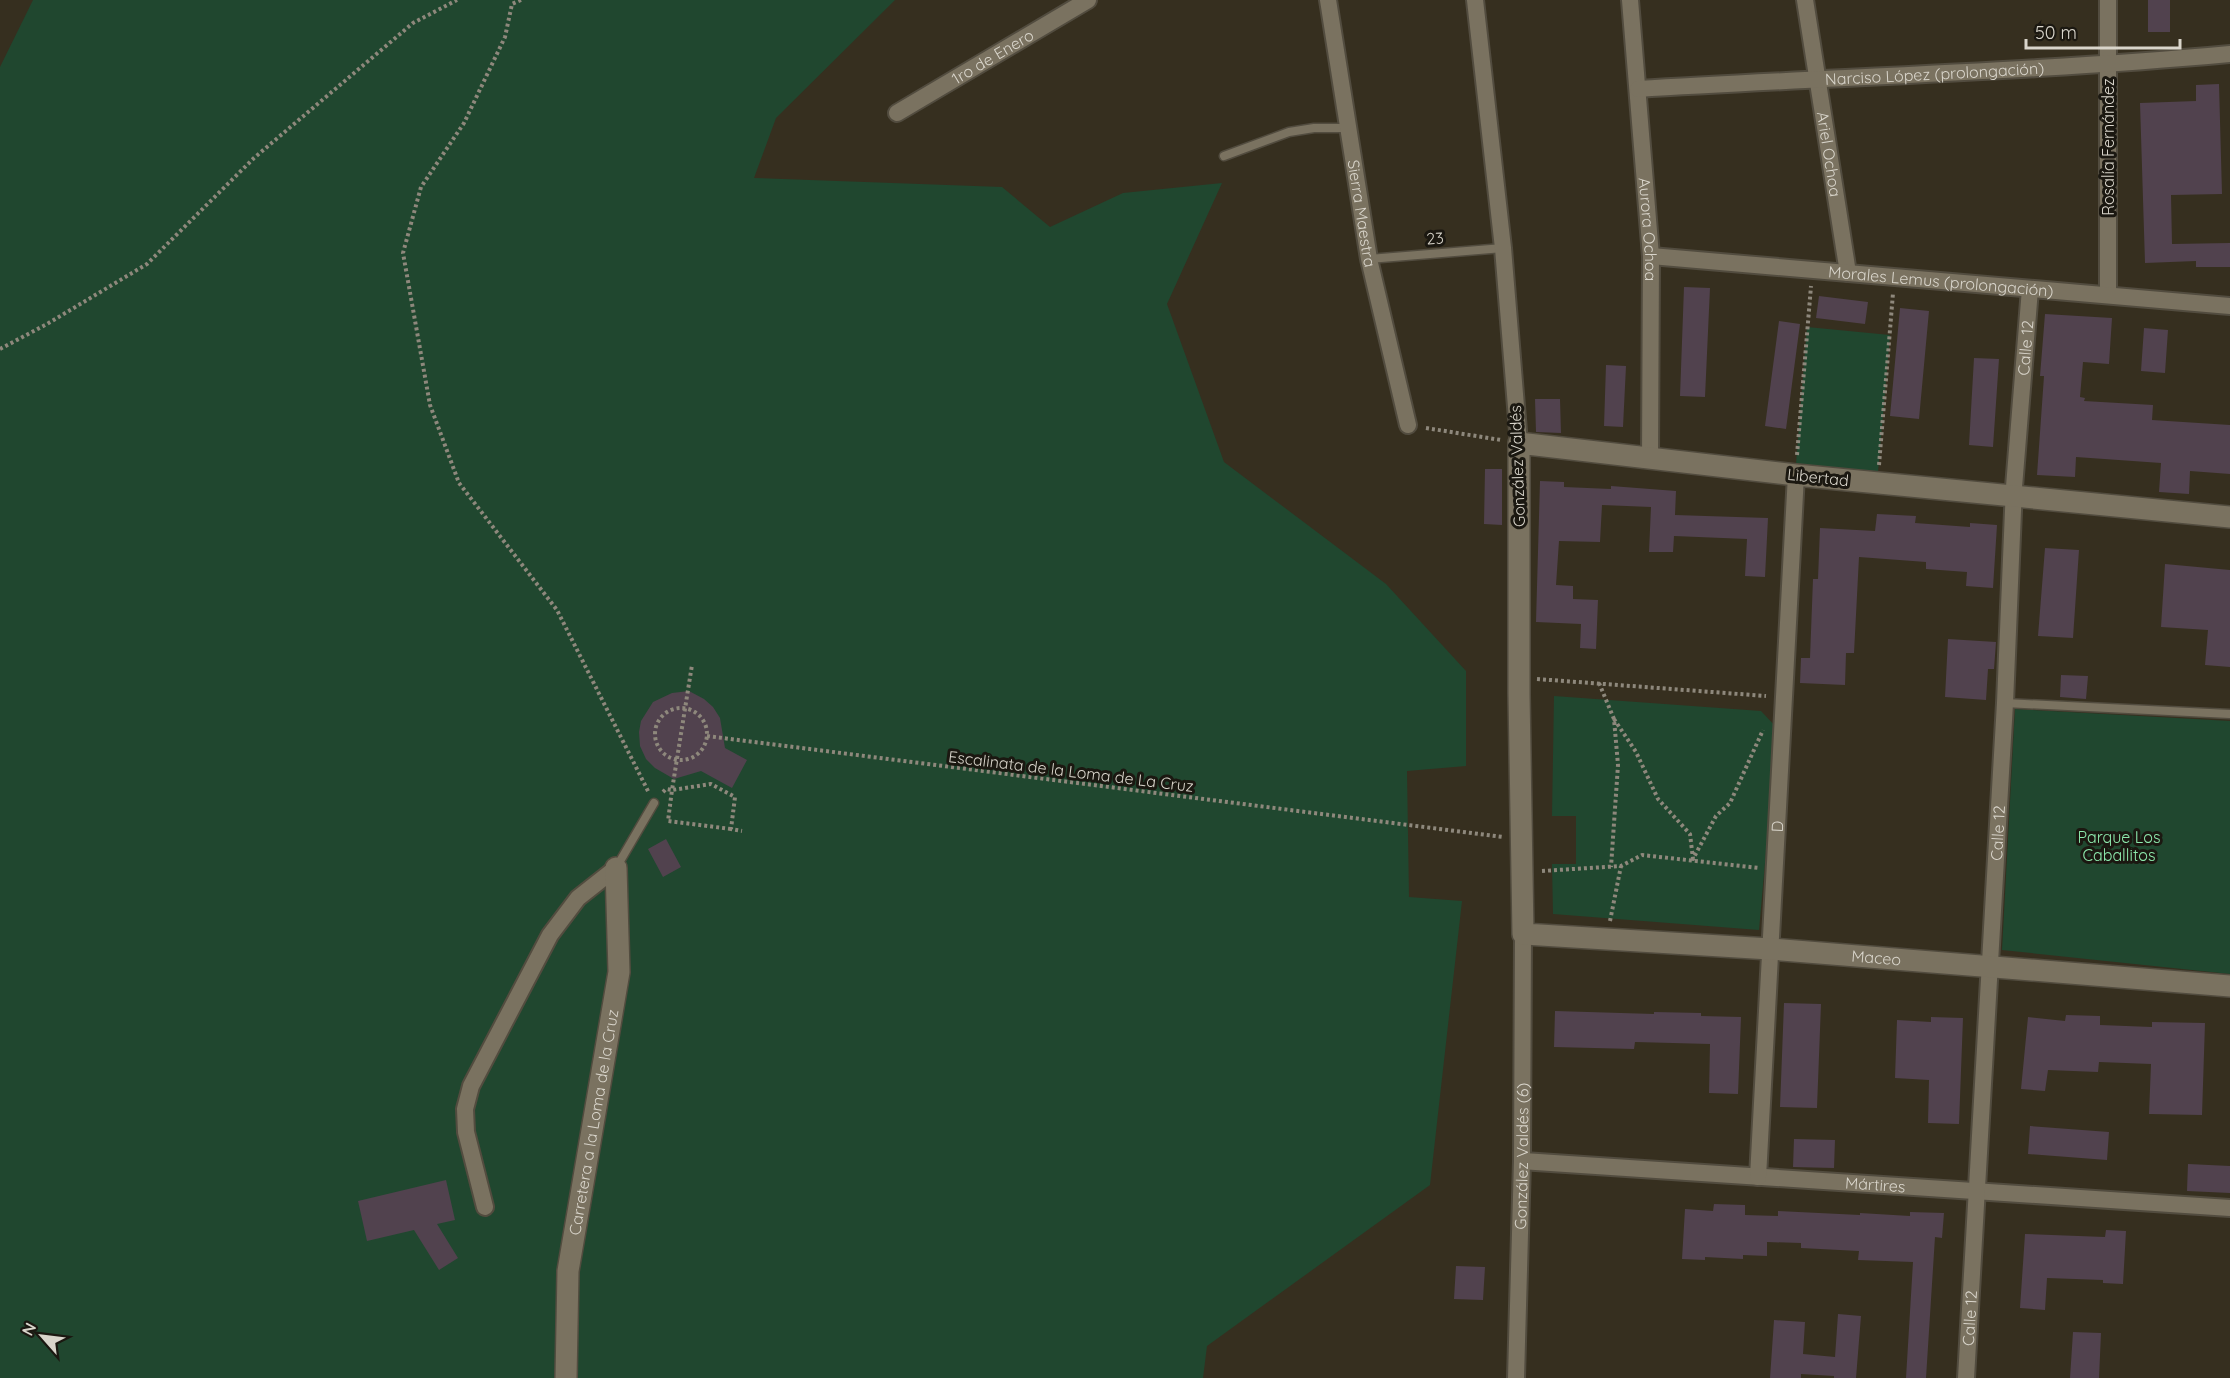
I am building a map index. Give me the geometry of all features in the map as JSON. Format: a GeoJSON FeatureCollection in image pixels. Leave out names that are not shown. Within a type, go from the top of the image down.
{"type":"FeatureCollection","features":[{"type":"Feature","properties":{"kind":"street","name":"1ro de Enero"},"geometry":{"type":"LineString","coordinates":[[897,113],[1088,0]]}},
{"type":"Feature","properties":{"kind":"street","name":"Sierra Maestra"},"geometry":{"type":"LineString","coordinates":[[1328,0],[1369,259],[1408,425]]}},
{"type":"Feature","properties":{"kind":"street","name":"González Valdés"},"geometry":{"type":"LineString","coordinates":[[1475,0],[1503,248],[1520,443],[1519,678],[1523,934]]}},
{"type":"Feature","properties":{"kind":"street","name":"Aurora Ochoa"},"geometry":{"type":"LineString","coordinates":[[1630,0],[1651,256],[1650,459]]}},
{"type":"Feature","properties":{"kind":"street","name":"Ariel Ochoa"},"geometry":{"type":"LineString","coordinates":[[1805,0],[1848,273]]}},
{"type":"Feature","properties":{"kind":"street","name":"Rosalía Fernández"},"geometry":{"type":"LineString","coordinates":[[2108,0],[2108,295]]}},
{"type":"Feature","properties":{"kind":"street","name":"Narciso López (prolongación)"},"geometry":{"type":"LineString","coordinates":[[1638,89],[1818,78],[2108,65],[2230,54]]}},
{"type":"Feature","properties":{"kind":"street","name":"Morales Lemus (prolongación)"},"geometry":{"type":"LineString","coordinates":[[1651,256],[2230,306]]}},
{"type":"Feature","properties":{"kind":"street","name":"Calle 12"},"geometry":{"type":"LineString","coordinates":[[1966,1378],[2005,703],[2013,497],[2030,289]]}},
{"type":"Feature","properties":{"kind":"street","name":"Libertad"},"geometry":{"type":"LineString","coordinates":[[1520,443],[1796,475],[2230,517]]}},
{"type":"Feature","properties":{"kind":"street","name":"D"},"geometry":{"type":"LineString","coordinates":[[1758,1178],[1796,475]]}},
{"type":"Feature","properties":{"kind":"street"},"geometry":{"type":"LineString","coordinates":[[485,1207],[466,1132],[465,1109],[471,1086],[550,935],[578,898],[616,868]]}},
{"type":"Feature","properties":{"kind":"street","name":"Carretera a la Loma de la Cruz"},"geometry":{"type":"LineString","coordinates":[[566,1378],[568,1271],[619,972],[616,868]]}},
{"type":"Feature","properties":{"kind":"street","name":"Maceo"},"geometry":{"type":"LineString","coordinates":[[1523,934],[1770,949],[2230,986]]}},
{"type":"Feature","properties":{"kind":"street","name":"González Valdés (6)"},"geometry":{"type":"LineString","coordinates":[[1516,1378],[1522,1161],[1523,934]]}},
{"type":"Feature","properties":{"kind":"street","name":"Mártires"},"geometry":{"type":"LineString","coordinates":[[1522,1161],[2230,1208]]}},
{"type":"Feature","properties":{"kind":"lane"},"geometry":{"type":"LineString","coordinates":[[1224,156],[1289,132],[1314,128],[1349,128]]}},
{"type":"Feature","properties":{"kind":"lane","name":"23"},"geometry":{"type":"LineString","coordinates":[[1369,259],[1503,248]]}},
{"type":"Feature","properties":{"kind":"lane"},"geometry":{"type":"LineString","coordinates":[[2005,703],[2230,714]]}},
{"type":"Feature","properties":{"kind":"lane"},"geometry":{"type":"LineString","coordinates":[[616,868],[654,803]]}},
{"type":"Feature","properties":{"kind":"path"},"geometry":{"type":"LineString","coordinates":[[0,349],[47,324],[147,264],[254,158],[413,23],[457,0]]}},
{"type":"Feature","properties":{"kind":"path"},"geometry":{"type":"LineString","coordinates":[[508,0],[512,4]]}},
{"type":"Feature","properties":{"kind":"path"},"geometry":{"type":"LineString","coordinates":[[512,4],[521,0]]}},
{"type":"Feature","properties":{"kind":"path"},"geometry":{"type":"LineString","coordinates":[[512,4],[505,37],[465,123],[421,187],[404,253],[430,405],[459,483],[557,610],[654,803]]}},
{"type":"Feature","properties":{"kind":"path"},"geometry":{"type":"LineString","coordinates":[[1796,475],[1812,270]]}},
{"type":"Feature","properties":{"kind":"path"},"geometry":{"type":"LineString","coordinates":[[1877,483],[1894,277]]}},
{"type":"Feature","properties":{"kind":"path"},"geometry":{"type":"LineString","coordinates":[[1408,425],[1520,443]]}},
{"type":"Feature","properties":{"kind":"path"},"geometry":{"type":"LineString","coordinates":[[692,665],[668,821],[742,831]]}},
{"type":"Feature","properties":{"kind":"path"},"geometry":{"type":"LineString","coordinates":[[1519,678],[1784,698]]}},
{"type":"Feature","properties":{"kind":"path"},"geometry":{"type":"LineString","coordinates":[[1599,683],[1614,719],[1636,752],[1658,799],[1690,834],[1693,859]]}},
{"type":"Feature","properties":{"kind":"path"},"geometry":{"type":"LineString","coordinates":[[676,708],[685,708],[693,711],[704,721],[707,736],[701,752],[686,760],[677,760],[661,752],[655,735],[661,718],[667,712],[676,708]]}},
{"type":"Feature","properties":{"kind":"path"},"geometry":{"type":"LineString","coordinates":[[1611,867],[1618,765],[1614,719]]}},
{"type":"Feature","properties":{"kind":"path"},"geometry":{"type":"LineString","coordinates":[[1693,859],[1716,816],[1730,803],[1766,726]]}},
{"type":"Feature","properties":{"kind":"path","name":"Escalinata de la Loma de La Cruz"},"geometry":{"type":"LineString","coordinates":[[707,736],[1521,840]]}},
{"type":"Feature","properties":{"kind":"path"},"geometry":{"type":"LineString","coordinates":[[672,790],[711,784],[735,797],[731,829]]}},
{"type":"Feature","properties":{"kind":"path"},"geometry":{"type":"LineString","coordinates":[[1558,871],[1621,866],[1642,855],[1774,870]]}},
{"type":"Feature","properties":{"kind":"path"},"geometry":{"type":"LineString","coordinates":[[1606,938],[1621,866]]}},
{"type":"Feature","properties":{"kind":"green space"},"geometry":{"type":"Polygon","coordinates":[[[33,0],[895,0],[776,118],[754,178],[1002,187],[1050,227],[1123,193],[1222,183],[1167,304],[1224,462],[1386,584],[1466,671],[1466,766],[1407,771],[1409,897],[1462,901],[1430,1185],[1207,1346],[1203,1378],[0,1378],[0,67],[33,0]]]}},
{"type":"Feature","properties":{"kind":"green space"},"geometry":{"type":"Polygon","coordinates":[[[1807,327],[1890,335],[1878,472],[1796,464],[1807,327]]]}},
{"type":"Feature","properties":{"kind":"green space"},"geometry":{"type":"Polygon","coordinates":[[[1554,696],[1761,711],[1777,728],[1759,930],[1553,914],[1552,864],[1576,864],[1576,816],[1552,816],[1554,696]]]}},
{"type":"Feature","properties":{"kind":"green space","name":"Parque Los Caballitos"},"geometry":{"type":"Polygon","coordinates":[[[2015,709],[2230,721],[2230,974],[2002,950],[2015,709]]]}},
{"type":"Feature","properties":{"kind":"building"},"geometry":{"type":"Polygon","coordinates":[[[2148,0],[2170,0],[2170,32],[2148,32],[2148,0]]]}},
{"type":"Feature","properties":{"kind":"building"},"geometry":{"type":"Polygon","coordinates":[[[2219,84],[2222,194],[2171,195],[2172,244],[2230,243],[2230,267],[2196,267],[2196,261],[2145,263],[2140,103],[2196,101],[2196,85],[2219,84]]]}},
{"type":"Feature","properties":{"kind":"building"},"geometry":{"type":"Polygon","coordinates":[[[1684,287],[1710,288],[1705,397],[1680,396],[1684,287]]]}},
{"type":"Feature","properties":{"kind":"building"},"geometry":{"type":"Polygon","coordinates":[[[1819,296],[1868,302],[1865,324],[1816,318],[1819,296]]]}},
{"type":"Feature","properties":{"kind":"building"},"geometry":{"type":"Polygon","coordinates":[[[1900,308],[1929,311],[1919,419],[1890,416],[1900,308]]]}},
{"type":"Feature","properties":{"kind":"building"},"geometry":{"type":"Polygon","coordinates":[[[2045,314],[2112,318],[2109,364],[2083,362],[2080,397],[2085,398],[2084,401],[2153,405],[2152,420],[2230,425],[2230,474],[2190,471],[2189,494],[2159,492],[2161,463],[2076,457],[2075,477],[2037,475],[2044,376],[2040,376],[2045,314]]]}},
{"type":"Feature","properties":{"kind":"building"},"geometry":{"type":"Polygon","coordinates":[[[1779,321],[1800,324],[1786,429],[1765,426],[1779,321]]]}},
{"type":"Feature","properties":{"kind":"building"},"geometry":{"type":"Polygon","coordinates":[[[2144,328],[2168,330],[2165,373],[2141,371],[2144,328]]]}},
{"type":"Feature","properties":{"kind":"building"},"geometry":{"type":"Polygon","coordinates":[[[1974,358],[1999,359],[1993,447],[1969,445],[1974,358]]]}},
{"type":"Feature","properties":{"kind":"building"},"geometry":{"type":"Polygon","coordinates":[[[1606,365],[1626,366],[1623,427],[1604,426],[1606,365]]]}},
{"type":"Feature","properties":{"kind":"building"},"geometry":{"type":"Polygon","coordinates":[[[1535,399],[1560,399],[1561,433],[1536,432],[1535,399]]]}},
{"type":"Feature","properties":{"kind":"building"},"geometry":{"type":"Polygon","coordinates":[[[1485,469],[1502,469],[1502,525],[1484,524],[1485,469]]]}},
{"type":"Feature","properties":{"kind":"building"},"geometry":{"type":"Polygon","coordinates":[[[1540,481],[1564,482],[1564,487],[1611,489],[1611,486],[1676,491],[1675,515],[1768,518],[1765,577],[1745,576],[1747,539],[1674,536],[1673,552],[1649,552],[1651,507],[1602,505],[1600,542],[1559,541],[1556,585],[1573,586],[1573,599],[1598,600],[1596,649],[1580,648],[1581,624],[1536,622],[1540,481]]]}},
{"type":"Feature","properties":{"kind":"building"},"geometry":{"type":"Polygon","coordinates":[[[1877,514],[1916,516],[1915,523],[1970,527],[1970,523],[1997,525],[1993,588],[1966,586],[1967,572],[1926,569],[1926,562],[1859,557],[1854,653],[1846,653],[1845,685],[1800,683],[1801,658],[1810,658],[1813,579],[1818,579],[1820,528],[1875,531],[1877,514]]]}},
{"type":"Feature","properties":{"kind":"building"},"geometry":{"type":"Polygon","coordinates":[[[2045,548],[2079,550],[2073,638],[2038,636],[2045,548]]]}},
{"type":"Feature","properties":{"kind":"building"},"geometry":{"type":"Polygon","coordinates":[[[2165,564],[2230,570],[2230,667],[2205,665],[2208,630],[2161,627],[2165,564]]]}},
{"type":"Feature","properties":{"kind":"building"},"geometry":{"type":"Polygon","coordinates":[[[1948,639],[1996,642],[1994,669],[1988,669],[1986,700],[1945,697],[1948,639]]]}},
{"type":"Feature","properties":{"kind":"building"},"geometry":{"type":"Polygon","coordinates":[[[2061,675],[2088,676],[2086,699],[2060,697],[2061,675]]]}},
{"type":"Feature","properties":{"kind":"building"},"geometry":{"type":"Polygon","coordinates":[[[689,691],[704,699],[720,718],[725,748],[747,760],[732,788],[701,771],[674,779],[655,768],[646,759],[640,746],[641,721],[653,702],[672,693],[689,691]]]}},
{"type":"Feature","properties":{"kind":"building"},"geometry":{"type":"Polygon","coordinates":[[[666,839],[681,867],[663,877],[648,849],[666,839]]]}},
{"type":"Feature","properties":{"kind":"building"},"geometry":{"type":"Polygon","coordinates":[[[1784,1003],[1821,1004],[1817,1108],[1780,1107],[1784,1003]]]}},
{"type":"Feature","properties":{"kind":"building"},"geometry":{"type":"Polygon","coordinates":[[[1555,1011],[1701,1013],[1701,1016],[1741,1017],[1738,1094],[1709,1093],[1710,1044],[1635,1042],[1634,1049],[1554,1047],[1555,1011]]]}},
{"type":"Feature","properties":{"kind":"building"},"geometry":{"type":"Polygon","coordinates":[[[2066,1015],[2100,1016],[2100,1025],[2152,1027],[2152,1022],[2205,1023],[2202,1115],[2149,1114],[2151,1064],[2099,1062],[2098,1072],[2048,1070],[2045,1091],[2021,1089],[2028,1017],[2065,1021],[2066,1015]]]}},
{"type":"Feature","properties":{"kind":"building"},"geometry":{"type":"Polygon","coordinates":[[[1931,1017],[1963,1018],[1959,1124],[1928,1123],[1929,1080],[1895,1078],[1897,1020],[1931,1022],[1931,1017]]]}},
{"type":"Feature","properties":{"kind":"building"},"geometry":{"type":"Polygon","coordinates":[[[2030,1126],[2109,1132],[2107,1160],[2028,1154],[2030,1126]]]}},
{"type":"Feature","properties":{"kind":"building"},"geometry":{"type":"Polygon","coordinates":[[[1794,1139],[1835,1140],[1834,1168],[1793,1167],[1794,1139]]]}},
{"type":"Feature","properties":{"kind":"building"},"geometry":{"type":"Polygon","coordinates":[[[2188,1164],[2230,1166],[2230,1193],[2187,1191],[2188,1164]]]}},
{"type":"Feature","properties":{"kind":"building"},"geometry":{"type":"Polygon","coordinates":[[[446,1180],[455,1220],[437,1224],[458,1258],[439,1270],[414,1230],[367,1241],[358,1201],[446,1180]]]}},
{"type":"Feature","properties":{"kind":"building"},"geometry":{"type":"Polygon","coordinates":[[[1714,1204],[1745,1205],[1745,1215],[1778,1216],[1778,1211],[1910,1216],[1910,1212],[1944,1213],[1942,1238],[1935,1237],[1926,1378],[1906,1378],[1913,1262],[1858,1260],[1859,1251],[1801,1248],[1801,1243],[1767,1242],[1767,1256],[1743,1255],[1743,1259],[1705,1257],[1705,1260],[1682,1259],[1685,1209],[1713,1211],[1714,1204]]]}},
{"type":"Feature","properties":{"kind":"building"},"geometry":{"type":"Polygon","coordinates":[[[2106,1230],[2126,1231],[2123,1284],[2103,1283],[2103,1280],[2047,1278],[2045,1310],[2020,1308],[2025,1234],[2105,1237],[2106,1230]]]}},
{"type":"Feature","properties":{"kind":"building"},"geometry":{"type":"Polygon","coordinates":[[[1456,1266],[1485,1267],[1483,1300],[1454,1299],[1456,1266]]]}},
{"type":"Feature","properties":{"kind":"building"},"geometry":{"type":"Polygon","coordinates":[[[1838,1314],[1861,1316],[1856,1378],[1801,1374],[1801,1378],[1770,1378],[1774,1320],[1805,1322],[1803,1354],[1835,1357],[1838,1314]]]}},
{"type":"Feature","properties":{"kind":"building"},"geometry":{"type":"Polygon","coordinates":[[[2073,1332],[2101,1333],[2099,1378],[2070,1378],[2073,1332]]]}}]}
